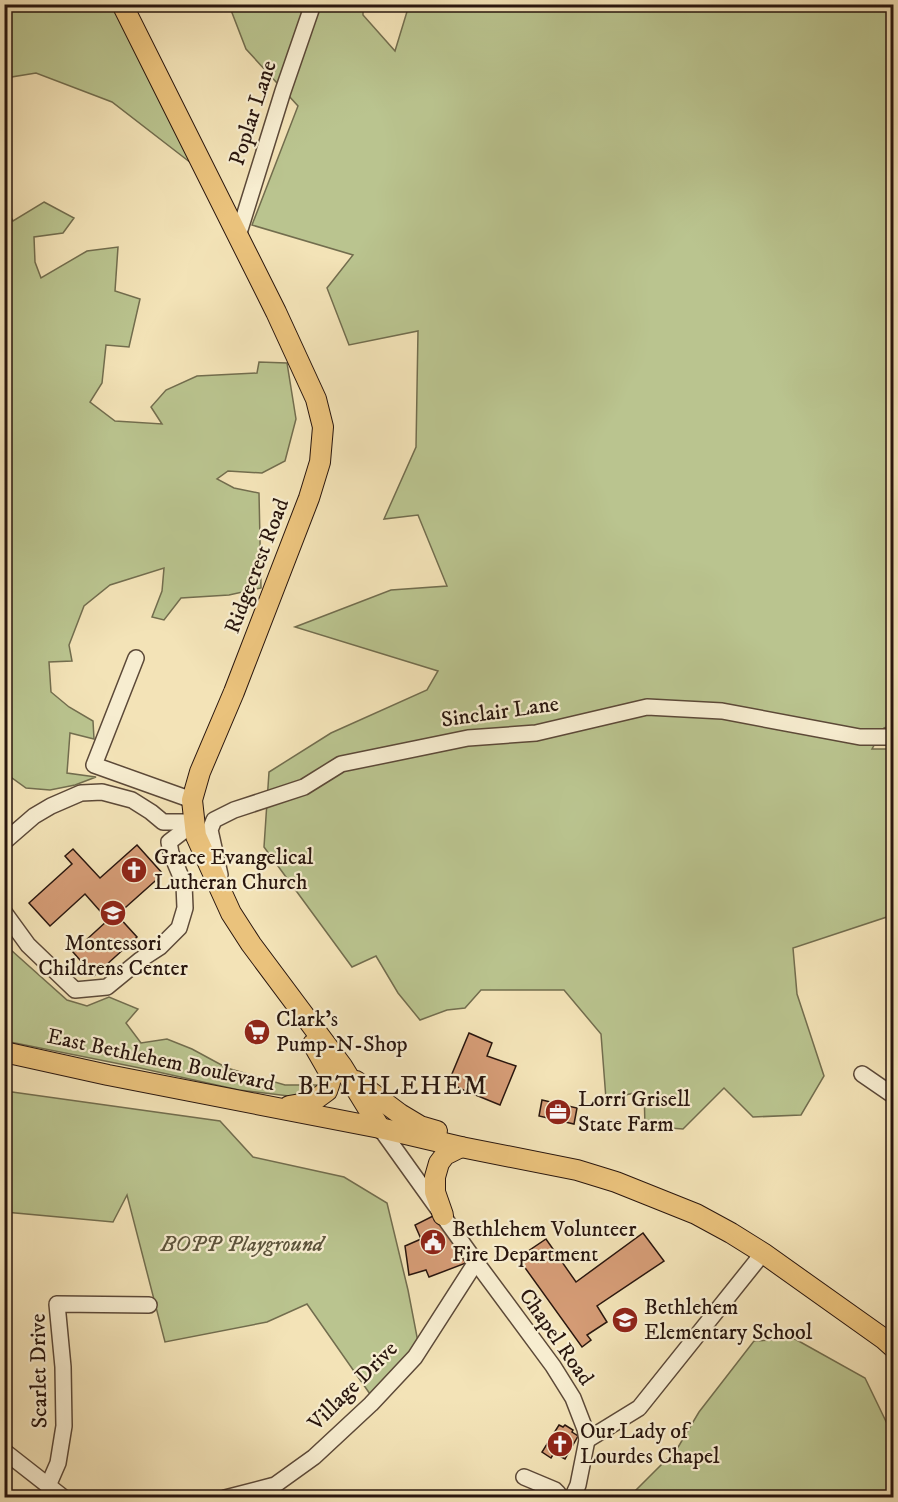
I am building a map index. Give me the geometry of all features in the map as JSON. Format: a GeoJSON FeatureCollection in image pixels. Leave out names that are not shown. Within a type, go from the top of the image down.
{"type":"FeatureCollection","features":[{"type":"Feature","properties":{"kind":"main road","name":"Ridgecrest Road"},"geometry":{"type":"LineString","coordinates":[[122,4],[276,312],[316,399],[323,427],[320,462],[309,498],[200,772],[192,800],[196,836],[228,907],[251,944],[348,1076],[380,1128]]}},
{"type":"Feature","properties":{"kind":"main road"},"geometry":{"type":"LineString","coordinates":[[277,1108],[312,1102],[327,1091],[330,1082],[329,1072],[290,1005],[286,989]]}},
{"type":"Feature","properties":{"kind":"main road","name":"East Bethlehem Boulevard"},"geometry":{"type":"LineString","coordinates":[[4,1052],[537,1161]]}},
{"type":"Feature","properties":{"kind":"main road"},"geometry":{"type":"LineString","coordinates":[[348,1076],[420,1126],[616,1182],[696,1214],[763,1253],[894,1348]]}},
{"type":"Feature","properties":{"kind":"main road"},"geometry":{"type":"LineString","coordinates":[[443,1215],[435,1192],[435,1177],[439,1162],[445,1155],[461,1147]]}},
{"type":"Feature","properties":{"kind":"street","name":"Poplar Lane"},"geometry":{"type":"LineString","coordinates":[[238,236],[313,4]]}},
{"type":"Feature","properties":{"kind":"street"},"geometry":{"type":"LineString","coordinates":[[136,658],[94,765],[192,800]]}},
{"type":"Feature","properties":{"kind":"street","name":"Sinclair Lane"},"geometry":{"type":"LineString","coordinates":[[228,907],[210,830],[214,820],[234,810],[304,788],[341,764],[468,738],[536,733],[647,707],[722,711],[860,737],[894,737]]}},
{"type":"Feature","properties":{"kind":"street"},"geometry":{"type":"LineString","coordinates":[[4,842],[34,816],[81,793],[102,792],[132,800],[163,822],[195,822]]}},
{"type":"Feature","properties":{"kind":"street"},"geometry":{"type":"LineString","coordinates":[[4,912],[28,945],[75,990],[107,987],[160,947],[179,928],[186,909],[184,884],[171,853],[169,842],[195,822]]}},
{"type":"Feature","properties":{"kind":"street"},"geometry":{"type":"LineString","coordinates":[[862,1074],[894,1096]]}},
{"type":"Feature","properties":{"kind":"street","name":"Chapel Road"},"geometry":{"type":"LineString","coordinates":[[380,1128],[553,1366],[573,1398],[587,1440],[578,1485],[572,1497]]}},
{"type":"Feature","properties":{"kind":"street"},"geometry":{"type":"LineString","coordinates":[[587,1440],[639,1408],[763,1253]]}},
{"type":"Feature","properties":{"kind":"street","name":"Village Drive"},"geometry":{"type":"LineString","coordinates":[[225,1497],[275,1485],[322,1450],[371,1404],[415,1357],[476,1262]]}},
{"type":"Feature","properties":{"kind":"street","name":"Scarlet Drive"},"geometry":{"type":"LineString","coordinates":[[48,1486],[58,1463],[64,1426],[63,1367],[57,1305],[149,1305]]}},
{"type":"Feature","properties":{"kind":"street"},"geometry":{"type":"LineString","coordinates":[[4,1451],[64,1497]]}},
{"type":"Feature","properties":{"kind":"street"},"geometry":{"type":"LineString","coordinates":[[524,1477],[555,1490],[559,1497]]}},
{"type":"Feature","properties":{"kind":"green space"},"geometry":{"type":"Polygon","coordinates":[[[5,5],[114,5],[191,163],[112,102],[36,73],[5,78],[5,5]]]}},
{"type":"Feature","properties":{"kind":"green space"},"geometry":{"type":"Polygon","coordinates":[[[229,5],[363,5],[363,15],[395,51],[409,5],[893,5],[894,725],[884,728],[872,749],[893,749],[893,920],[890,916],[793,948],[797,994],[824,1076],[801,1115],[753,1117],[724,1088],[683,1129],[645,1126],[644,1091],[606,1099],[601,1034],[564,990],[481,990],[465,1008],[447,1010],[420,1020],[398,993],[376,956],[352,967],[264,847],[269,772],[331,733],[427,690],[438,671],[295,627],[391,590],[447,586],[418,515],[384,519],[416,447],[418,331],[349,345],[327,288],[353,255],[252,225],[298,106],[246,49],[229,5]]]}},
{"type":"Feature","properties":{"kind":"green space"},"geometry":{"type":"Polygon","coordinates":[[[44,202],[74,218],[63,233],[34,237],[35,262],[41,278],[87,251],[118,247],[115,291],[140,299],[129,347],[106,345],[102,383],[90,402],[115,421],[162,424],[151,407],[166,390],[197,376],[257,373],[259,362],[287,363],[296,419],[285,461],[262,473],[228,471],[217,479],[234,488],[259,493],[261,588],[229,595],[181,598],[164,620],[152,617],[162,591],[164,568],[110,585],[84,606],[69,645],[72,661],[49,662],[51,692],[69,707],[93,721],[94,739],[70,733],[67,773],[96,777],[75,785],[50,790],[26,788],[8,775],[4,761],[5,208],[13,221],[44,202]]]}},
{"type":"Feature","properties":{"kind":"green space"},"geometry":{"type":"Polygon","coordinates":[[[4,942],[67,1000],[87,1006],[109,997],[138,1009],[126,1023],[141,1043],[167,1039],[192,1049],[227,1068],[285,1085],[321,1085],[297,1097],[239,1090],[5,1041],[4,942]]]}},
{"type":"Feature","properties":{"kind":"green space","name":"BOPP Playground"},"geometry":{"type":"Polygon","coordinates":[[[5,1091],[220,1121],[253,1157],[344,1177],[387,1203],[418,1342],[370,1394],[307,1304],[267,1322],[165,1342],[127,1195],[113,1222],[5,1212],[5,1091]]]}},
{"type":"Feature","properties":{"kind":"green space"},"geometry":{"type":"Polygon","coordinates":[[[795,1339],[865,1378],[893,1436],[893,1497],[629,1497],[677,1449],[699,1412],[754,1341],[795,1339]]]}},
{"type":"Feature","properties":{"kind":"building","name":"Grace Evangelical Lutheran Church"},"geometry":{"type":"Polygon","coordinates":[[[137,845],[163,874],[117,915],[137,937],[94,976],[73,952],[108,920],[85,894],[50,926],[29,903],[72,864],[65,856],[73,849],[100,878],[137,845]]]}},
{"type":"Feature","properties":{"kind":"building"},"geometry":{"type":"Polygon","coordinates":[[[469,1033],[492,1043],[487,1056],[516,1066],[500,1105],[461,1089],[449,1081],[469,1033]]]}},
{"type":"Feature","properties":{"kind":"building","name":"Lorri Grisell State Farm"},"geometry":{"type":"Polygon","coordinates":[[[542,1100],[577,1108],[574,1124],[539,1116],[542,1100]]]}},
{"type":"Feature","properties":{"kind":"building","name":"Bethlehem Volunteer Fire Department"},"geometry":{"type":"Polygon","coordinates":[[[435,1215],[466,1263],[429,1277],[426,1270],[409,1275],[405,1246],[421,1239],[415,1225],[435,1215]]]}},
{"type":"Feature","properties":{"kind":"building","name":"Bethlehem Elementary School"},"geometry":{"type":"Polygon","coordinates":[[[643,1233],[664,1261],[597,1306],[607,1322],[587,1335],[591,1340],[582,1347],[518,1258],[546,1239],[576,1282],[643,1233]]]}},
{"type":"Feature","properties":{"kind":"building","name":"Our Lady of Lourdes Chapel"},"geometry":{"type":"Polygon","coordinates":[[[559,1425],[563,1427],[565,1425],[578,1436],[565,1459],[554,1453],[551,1458],[542,1452],[559,1425]]]}},
{"type":"Feature","properties":{"kind":"place","name":"Grace Evangelical Lutheran Church"},"geometry":{"type":"Point","coordinates":[134,870]}},
{"type":"Feature","properties":{"kind":"place","name":"Montessori Childrens Center"},"geometry":{"type":"Point","coordinates":[113,913]}},
{"type":"Feature","properties":{"kind":"place","name":"Clark's Pump-N-Shop"},"geometry":{"type":"Point","coordinates":[257,1032]}},
{"type":"Feature","properties":{"kind":"place","name":"Lorri Grisell State Farm"},"geometry":{"type":"Point","coordinates":[558,1112]}},
{"type":"Feature","properties":{"kind":"place","name":"Bethlehem Volunteer Fire Department"},"geometry":{"type":"Point","coordinates":[433,1242]}},
{"type":"Feature","properties":{"kind":"place","name":"Bethlehem Elementary School"},"geometry":{"type":"Point","coordinates":[625,1320]}},
{"type":"Feature","properties":{"kind":"place","name":"Our Lady of Lourdes Chapel"},"geometry":{"type":"Point","coordinates":[560,1444]}},
{"type":"Feature","properties":{"kind":"district","name":"BETHLEHEM"},"geometry":{"type":"Point","coordinates":[393,1086]}}]}
